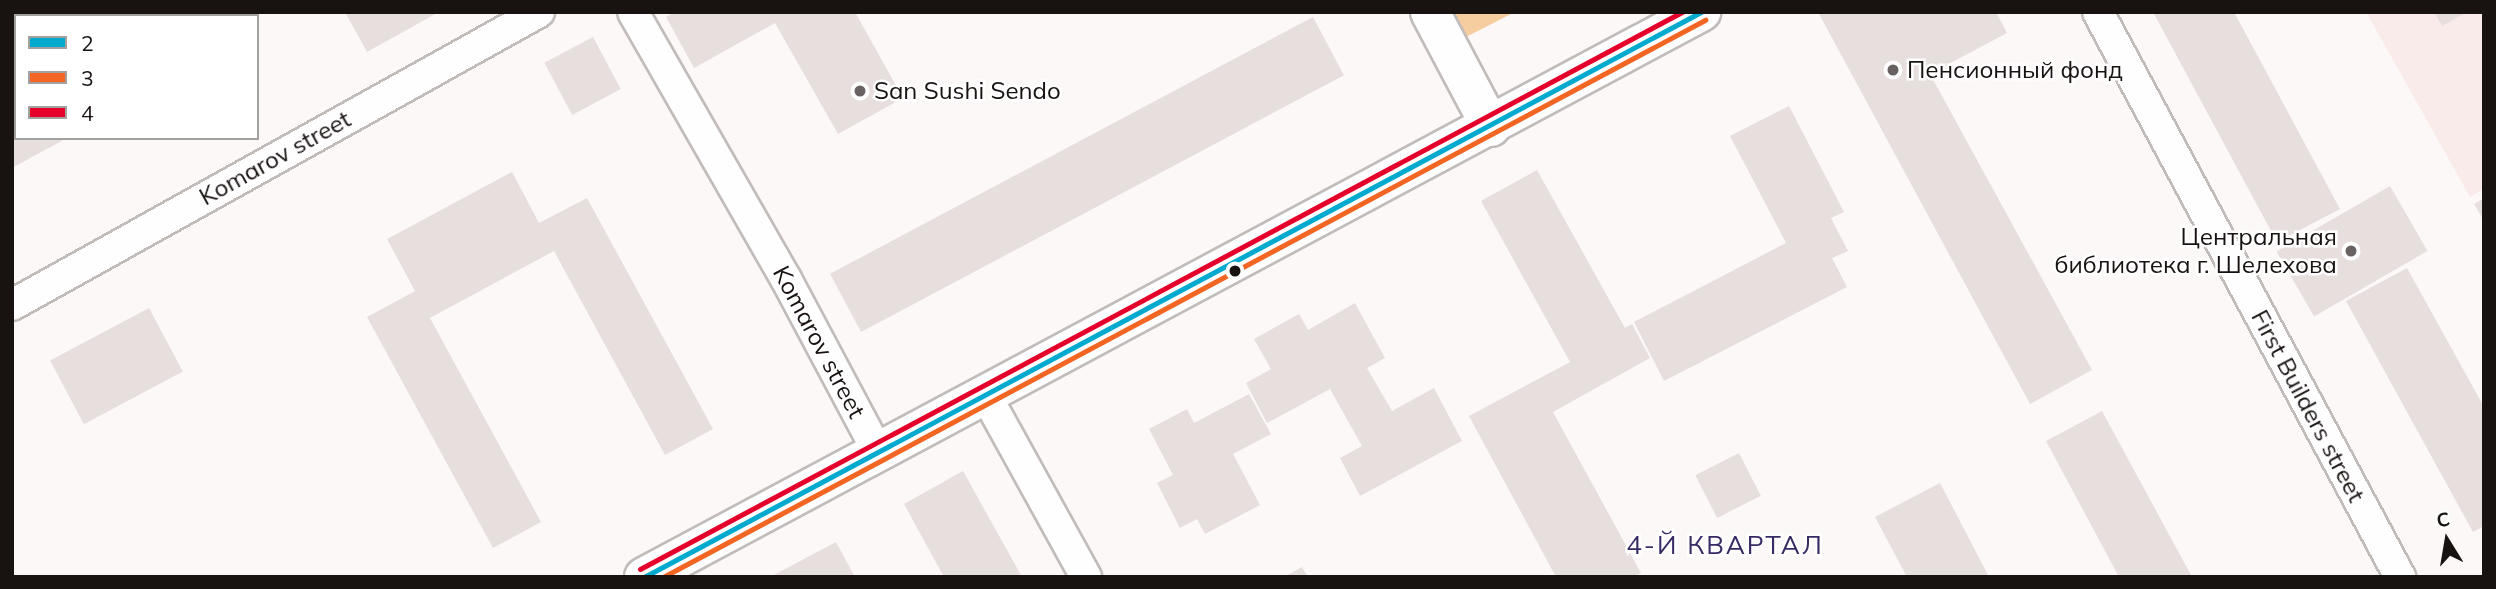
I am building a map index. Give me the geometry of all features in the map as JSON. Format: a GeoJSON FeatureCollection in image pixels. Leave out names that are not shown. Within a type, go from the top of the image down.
{"type":"FeatureCollection","features":[{"type":"Feature","properties":{"kind":"street","name":"Komarov street"},"geometry":{"type":"LineString","coordinates":[[12,305],[539,12]]}},
{"type":"Feature","properties":{"kind":"street","name":"Komarov street"},"geometry":{"type":"LineString","coordinates":[[633,12],[786,279],[878,454]]}},
{"type":"Feature","properties":{"kind":"street"},"geometry":{"type":"LineString","coordinates":[[1430,12],[1491,127]]}},
{"type":"Feature","properties":{"kind":"street"},"geometry":{"type":"LineString","coordinates":[[644,577],[1491,127],[1701,12]]}},
{"type":"Feature","properties":{"kind":"street","name":"First Builders street"},"geometry":{"type":"LineString","coordinates":[[2098,12],[2400,577]]}},
{"type":"Feature","properties":{"kind":"street"},"geometry":{"type":"LineString","coordinates":[[985,394],[1086,577]]}},
{"type":"Feature","properties":{"kind":"shaded area"},"geometry":{"type":"Polygon","coordinates":[[[1454,12],[1515,12],[1466,37],[1454,12]]]}},
{"type":"Feature","properties":{"kind":"shaded area"},"geometry":{"type":"Polygon","coordinates":[[[2366,12],[2484,12],[2484,189],[2470,197],[2366,12]]]}},
{"type":"Feature","properties":{"kind":"building"},"geometry":{"type":"Polygon","coordinates":[[[160,12],[242,12],[242,14],[160,12]]]}},
{"type":"Feature","properties":{"kind":"building"},"geometry":{"type":"Polygon","coordinates":[[[345,12],[439,12],[367,52],[345,12]]]}},
{"type":"Feature","properties":{"kind":"building"},"geometry":{"type":"Polygon","coordinates":[[[675,12],[855,12],[903,98],[838,134],[775,23],[694,68],[666,17],[675,12]]]}},
{"type":"Feature","properties":{"kind":"building"},"geometry":{"type":"Polygon","coordinates":[[[1818,12],[1996,12],[2007,33],[1930,74],[2092,370],[2030,404],[1818,12]]]}},
{"type":"Feature","properties":{"kind":"building"},"geometry":{"type":"Polygon","coordinates":[[[2153,12],[2234,12],[2340,209],[2277,242],[2153,12]]]}},
{"type":"Feature","properties":{"kind":"building"},"geometry":{"type":"Polygon","coordinates":[[[2434,12],[2467,12],[2442,26],[2434,12]]]}},
{"type":"Feature","properties":{"kind":"building"},"geometry":{"type":"Polygon","coordinates":[[[1313,17],[1344,75],[861,332],[830,274],[1313,17]]]}},
{"type":"Feature","properties":{"kind":"building"},"geometry":{"type":"Polygon","coordinates":[[[593,37],[621,89],[572,115],[544,63],[593,37]]]}},
{"type":"Feature","properties":{"kind":"building"},"geometry":{"type":"Polygon","coordinates":[[[1789,106],[1844,212],[1831,218],[1848,251],[1832,258],[1847,287],[1664,381],[1634,322],[1786,243],[1730,136],[1789,106]]]}},
{"type":"Feature","properties":{"kind":"building"},"geometry":{"type":"Polygon","coordinates":[[[14,130],[14,140],[63,140],[12,168],[14,130]]]}},
{"type":"Feature","properties":{"kind":"building"},"geometry":{"type":"Polygon","coordinates":[[[1537,170],[1625,328],[1632,324],[1650,358],[1553,412],[1641,573],[1633,577],[1556,577],[1469,416],[1570,362],[1481,201],[1537,170]]]}},
{"type":"Feature","properties":{"kind":"building"},"geometry":{"type":"Polygon","coordinates":[[[512,172],[539,223],[587,198],[713,429],[665,455],[554,251],[430,318],[541,522],[493,548],[367,317],[415,291],[387,239],[512,172]]]}},
{"type":"Feature","properties":{"kind":"building","name":"Центральная библиотека г. Шелехова"},"geometry":{"type":"Polygon","coordinates":[[[2390,186],[2428,251],[2314,316],[2277,252],[2390,186]]]}},
{"type":"Feature","properties":{"kind":"building"},"geometry":{"type":"Polygon","coordinates":[[[2484,198],[2484,221],[2474,204],[2484,198]]]}},
{"type":"Feature","properties":{"kind":"building"},"geometry":{"type":"Polygon","coordinates":[[[2407,268],[2484,407],[2484,526],[2473,532],[2346,301],[2407,268]]]}},
{"type":"Feature","properties":{"kind":"building"},"geometry":{"type":"Polygon","coordinates":[[[1355,303],[1385,358],[1367,368],[1392,411],[1434,388],[1462,441],[1360,496],[1340,458],[1362,446],[1330,389],[1267,423],[1246,383],[1271,369],[1254,339],[1299,314],[1308,330],[1355,303]]]}},
{"type":"Feature","properties":{"kind":"building"},"geometry":{"type":"Polygon","coordinates":[[[149,308],[183,372],[84,424],[50,361],[149,308]]]}},
{"type":"Feature","properties":{"kind":"building"},"geometry":{"type":"Polygon","coordinates":[[[1249,394],[1271,434],[1233,454],[1260,505],[1205,534],[1197,519],[1180,528],[1157,483],[1173,475],[1149,429],[1187,409],[1194,423],[1249,394]]]}},
{"type":"Feature","properties":{"kind":"building"},"geometry":{"type":"Polygon","coordinates":[[[2102,411],[2192,577],[2119,577],[2046,441],[2102,411]]]}},
{"type":"Feature","properties":{"kind":"building"},"geometry":{"type":"Polygon","coordinates":[[[1739,453],[1761,496],[1717,518],[1695,475],[1739,453]]]}},
{"type":"Feature","properties":{"kind":"building"},"geometry":{"type":"Polygon","coordinates":[[[963,471],[1022,577],[944,577],[904,504],[963,471]]]}},
{"type":"Feature","properties":{"kind":"building"},"geometry":{"type":"Polygon","coordinates":[[[1940,483],[1989,577],[1907,577],[1875,517],[1940,483]]]}},
{"type":"Feature","properties":{"kind":"building"},"geometry":{"type":"Polygon","coordinates":[[[836,542],[855,577],[770,577],[836,542]]]}},
{"type":"Feature","properties":{"kind":"building"},"geometry":{"type":"Polygon","coordinates":[[[1302,567],[1308,577],[1284,577],[1302,567]]]}},
{"type":"Feature","properties":{"kind":"transit line","name":"4"},"geometry":{"type":"LineString","coordinates":[[640,569],[1682,12]]}},
{"type":"Feature","properties":{"kind":"transit line","name":"2"},"geometry":{"type":"LineString","coordinates":[[644,577],[1701,12]]}},
{"type":"Feature","properties":{"kind":"transit line","name":"3"},"geometry":{"type":"LineString","coordinates":[[663,577],[1705,20]]}},
{"type":"Feature","properties":{"kind":"place","name":"Пенсионный фонд"},"geometry":{"type":"Point","coordinates":[1893,70]}},
{"type":"Feature","properties":{"kind":"place","name":"San Sushi Sendo"},"geometry":{"type":"Point","coordinates":[860,91]}},
{"type":"Feature","properties":{"kind":"place","name":"Центральная библиотека г. Шелехова"},"geometry":{"type":"Point","coordinates":[2351,251]}},
{"type":"Feature","properties":{"kind":"district","name":"4-Й КВАРТАЛ"},"geometry":{"type":"Point","coordinates":[1725,545]}}]}
